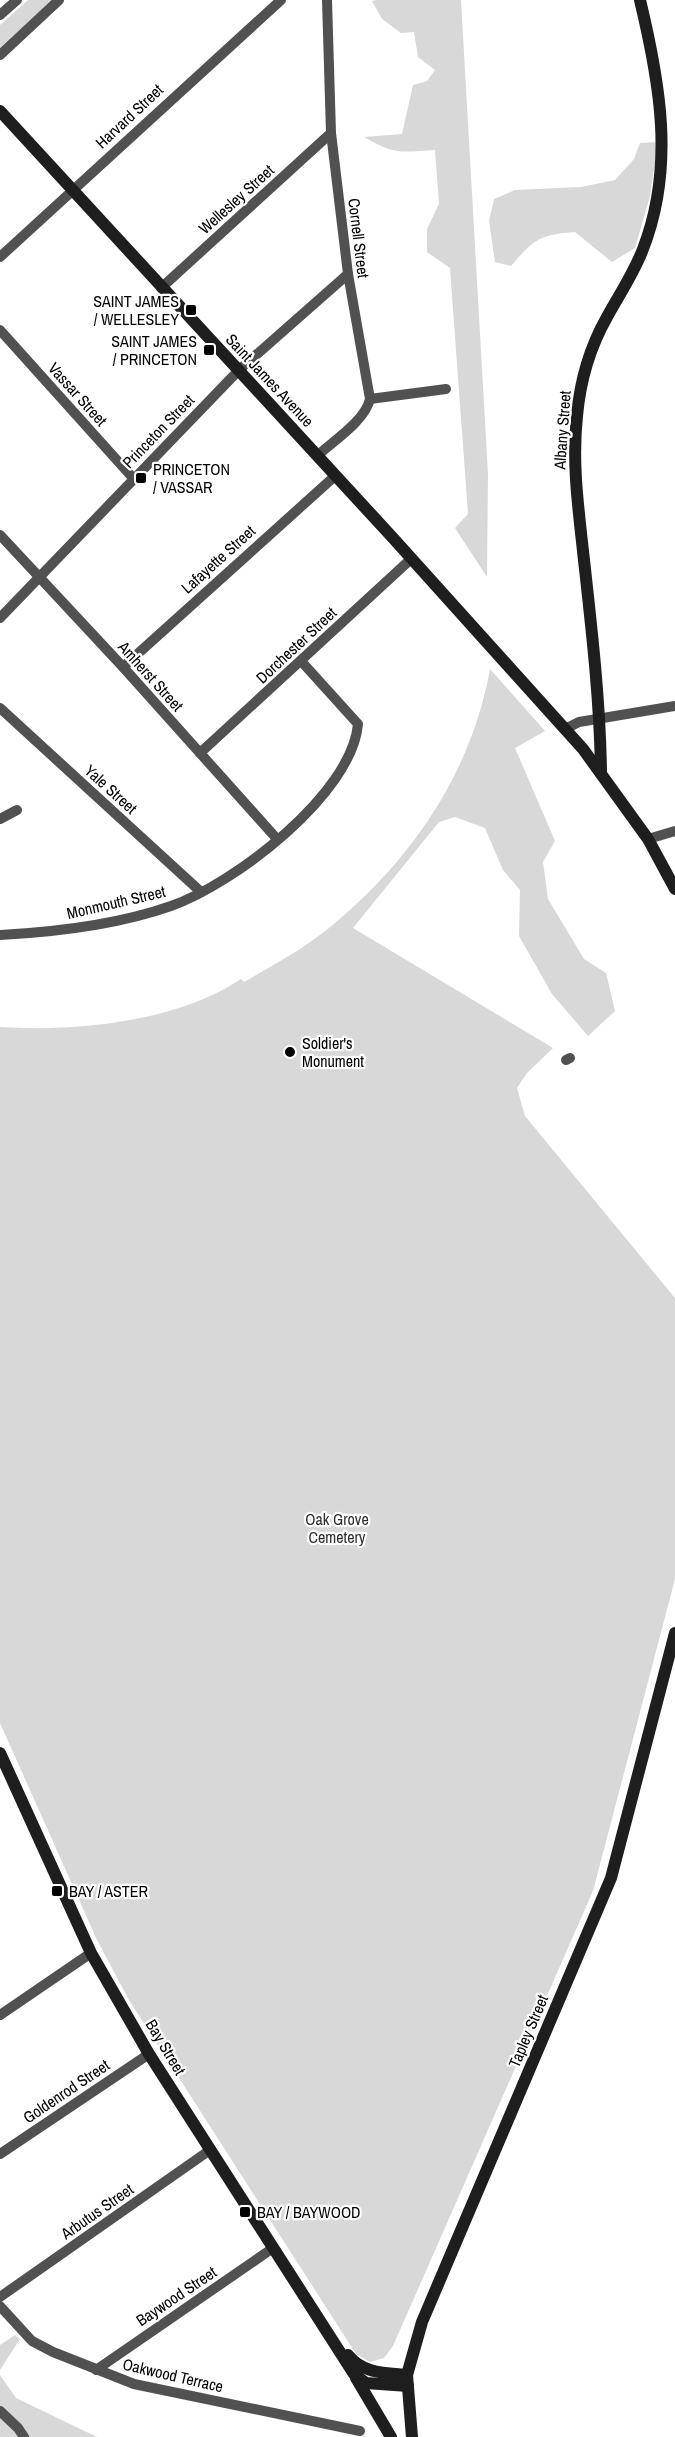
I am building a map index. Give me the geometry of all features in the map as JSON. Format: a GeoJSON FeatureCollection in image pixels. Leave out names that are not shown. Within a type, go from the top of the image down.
{"type":"FeatureCollection","features":[{"type":"Feature","properties":{"kind":"main road","name":"Albany Street"},"geometry":{"type":"LineString","coordinates":[[602,772],[599,719],[575,493],[574,452],[580,391],[587,364],[596,338],[644,249],[663,163],[655,60],[640,0]]}},
{"type":"Feature","properties":{"kind":"main road","name":"Saint James Avenue"},"geometry":{"type":"LineString","coordinates":[[0,111],[565,729],[602,772],[648,839],[675,890]]}},
{"type":"Feature","properties":{"kind":"main road","name":"Tapley Street"},"geometry":{"type":"LineString","coordinates":[[412,2437],[407,2380],[435,2289],[611,1878],[675,1633]]}},
{"type":"Feature","properties":{"kind":"main road","name":"Bay Street"},"geometry":{"type":"LineString","coordinates":[[0,1753],[91,1953],[149,2054],[335,2341],[391,2437]]}},
{"type":"Feature","properties":{"kind":"main road","name":"Bay Street"},"geometry":{"type":"LineString","coordinates":[[335,2341],[361,2368],[407,2380]]}},
{"type":"Feature","properties":{"kind":"main road"},"geometry":{"type":"LineString","coordinates":[[354,2374],[366,2384],[407,2380]]}},
{"type":"Feature","properties":{"kind":"street"},"geometry":{"type":"LineString","coordinates":[[0,15],[17,0]]}},
{"type":"Feature","properties":{"kind":"street"},"geometry":{"type":"LineString","coordinates":[[0,55],[59,0]]}},
{"type":"Feature","properties":{"kind":"street","name":"Harvard Street"},"geometry":{"type":"LineString","coordinates":[[0,257],[281,0]]}},
{"type":"Feature","properties":{"kind":"street","name":"Cornell Street"},"geometry":{"type":"LineString","coordinates":[[327,0],[331,133],[348,274],[370,399]]}},
{"type":"Feature","properties":{"kind":"street","name":"Wellesley Street"},"geometry":{"type":"LineString","coordinates":[[161,288],[331,133]]}},
{"type":"Feature","properties":{"kind":"street","name":"Princeton Street"},"geometry":{"type":"LineString","coordinates":[[0,618],[238,370],[348,274]]}},
{"type":"Feature","properties":{"kind":"street","name":"Vassar Street"},"geometry":{"type":"LineString","coordinates":[[0,330],[134,478]]}},
{"type":"Feature","properties":{"kind":"street"},"geometry":{"type":"LineString","coordinates":[[316,456],[357,419],[368,406],[370,399],[446,389]]}},
{"type":"Feature","properties":{"kind":"street","name":"Lafayette Street"},"geometry":{"type":"LineString","coordinates":[[123,667],[335,476]]}},
{"type":"Feature","properties":{"kind":"street","name":"Amherst Street"},"geometry":{"type":"LineString","coordinates":[[0,535],[123,667],[277,839]]}},
{"type":"Feature","properties":{"kind":"street","name":"Dorchester Street"},"geometry":{"type":"LineString","coordinates":[[200,753],[411,559]]}},
{"type":"Feature","properties":{"kind":"street","name":"Monmouth Street"},"geometry":{"type":"LineString","coordinates":[[0,935],[34,933],[127,918],[172,906],[243,868],[313,808],[340,772],[356,741],[358,724],[301,661]]}},
{"type":"Feature","properties":{"kind":"street"},"geometry":{"type":"LineString","coordinates":[[565,729],[579,722],[675,706]]}},
{"type":"Feature","properties":{"kind":"street","name":"Yale Street"},"geometry":{"type":"LineString","coordinates":[[0,708],[201,892]]}},
{"type":"Feature","properties":{"kind":"street"},"geometry":{"type":"LineString","coordinates":[[0,819],[17,810]]}},
{"type":"Feature","properties":{"kind":"street"},"geometry":{"type":"LineString","coordinates":[[648,839],[675,831]]}},
{"type":"Feature","properties":{"kind":"street"},"geometry":{"type":"LineString","coordinates":[[0,2014],[91,1953]]}},
{"type":"Feature","properties":{"kind":"street","name":"Goldenrod Street"},"geometry":{"type":"LineString","coordinates":[[0,2154],[149,2054]]}},
{"type":"Feature","properties":{"kind":"street","name":"Arbutus Street"},"geometry":{"type":"LineString","coordinates":[[0,2297],[210,2150]]}},
{"type":"Feature","properties":{"kind":"street","name":"Baywood Street"},"geometry":{"type":"LineString","coordinates":[[96,2370],[273,2248]]}},
{"type":"Feature","properties":{"kind":"street","name":"Oakwood Terrace"},"geometry":{"type":"LineString","coordinates":[[0,2306],[32,2341],[52,2352],[134,2384],[360,2431]]}},
{"type":"Feature","properties":{"kind":"street"},"geometry":{"type":"LineString","coordinates":[[0,2411],[18,2427],[24,2437]]}},
{"type":"Feature","properties":{"kind":"green space"},"geometry":{"type":"Polygon","coordinates":[[[28,0],[53,0],[0,48],[0,25],[28,0]]]}},
{"type":"Feature","properties":{"kind":"green space"},"geometry":{"type":"Polygon","coordinates":[[[461,0],[488,474],[487,577],[455,528],[468,514],[450,268],[427,252],[427,229],[439,204],[435,150],[391,150],[364,137],[402,134],[413,85],[427,81],[435,70],[418,57],[414,32],[401,33],[382,19],[372,1],[461,0]]]}},
{"type":"Feature","properties":{"kind":"green space"},"geometry":{"type":"Polygon","coordinates":[[[658,142],[650,196],[635,248],[612,262],[575,232],[538,240],[511,266],[495,262],[489,221],[494,199],[515,190],[581,187],[615,180],[634,159],[640,143],[658,142]]]}},
{"type":"Feature","properties":{"kind":"green space","name":"Oak Grove Cemetery"},"geometry":{"type":"Polygon","coordinates":[[[490,669],[545,731],[515,748],[555,841],[543,862],[548,899],[584,959],[606,973],[615,1011],[588,1036],[552,994],[519,936],[520,890],[503,870],[485,828],[455,817],[439,822],[353,928],[553,1048],[527,1073],[517,1088],[525,1116],[675,1298],[675,1579],[593,1891],[393,2346],[384,2358],[370,2362],[356,2354],[129,2000],[97,1940],[0,1723],[0,1027],[60,1028],[125,1021],[156,1014],[215,994],[241,979],[244,982],[319,936],[359,902],[386,874],[433,813],[468,744],[481,708],[490,669]]]}},
{"type":"Feature","properties":{"kind":"green space"},"geometry":{"type":"Polygon","coordinates":[[[15,2335],[20,2339],[0,2370],[0,2345],[15,2335]]]}},
{"type":"Feature","properties":{"kind":"green space"},"geometry":{"type":"Polygon","coordinates":[[[0,2375],[16,2398],[97,2437],[0,2437],[0,2375]]]}},
{"type":"Feature","properties":{"kind":"place","name":"SAINT JAMES / WELLESLEY"},"geometry":{"type":"Point","coordinates":[191,310]}},
{"type":"Feature","properties":{"kind":"place","name":"SAINT JAMES / PRINCETON"},"geometry":{"type":"Point","coordinates":[209,350]}},
{"type":"Feature","properties":{"kind":"place","name":"PRINCETON / VASSAR"},"geometry":{"type":"Point","coordinates":[141,478]}},
{"type":"Feature","properties":{"kind":"place","name":"Soldier's Monument"},"geometry":{"type":"Point","coordinates":[290,1052]}},
{"type":"Feature","properties":{"kind":"place","name":"BAY / ASTER"},"geometry":{"type":"Point","coordinates":[57,1891]}},
{"type":"Feature","properties":{"kind":"place","name":"BAY / BAYWOOD"},"geometry":{"type":"Point","coordinates":[245,2212]}}]}
